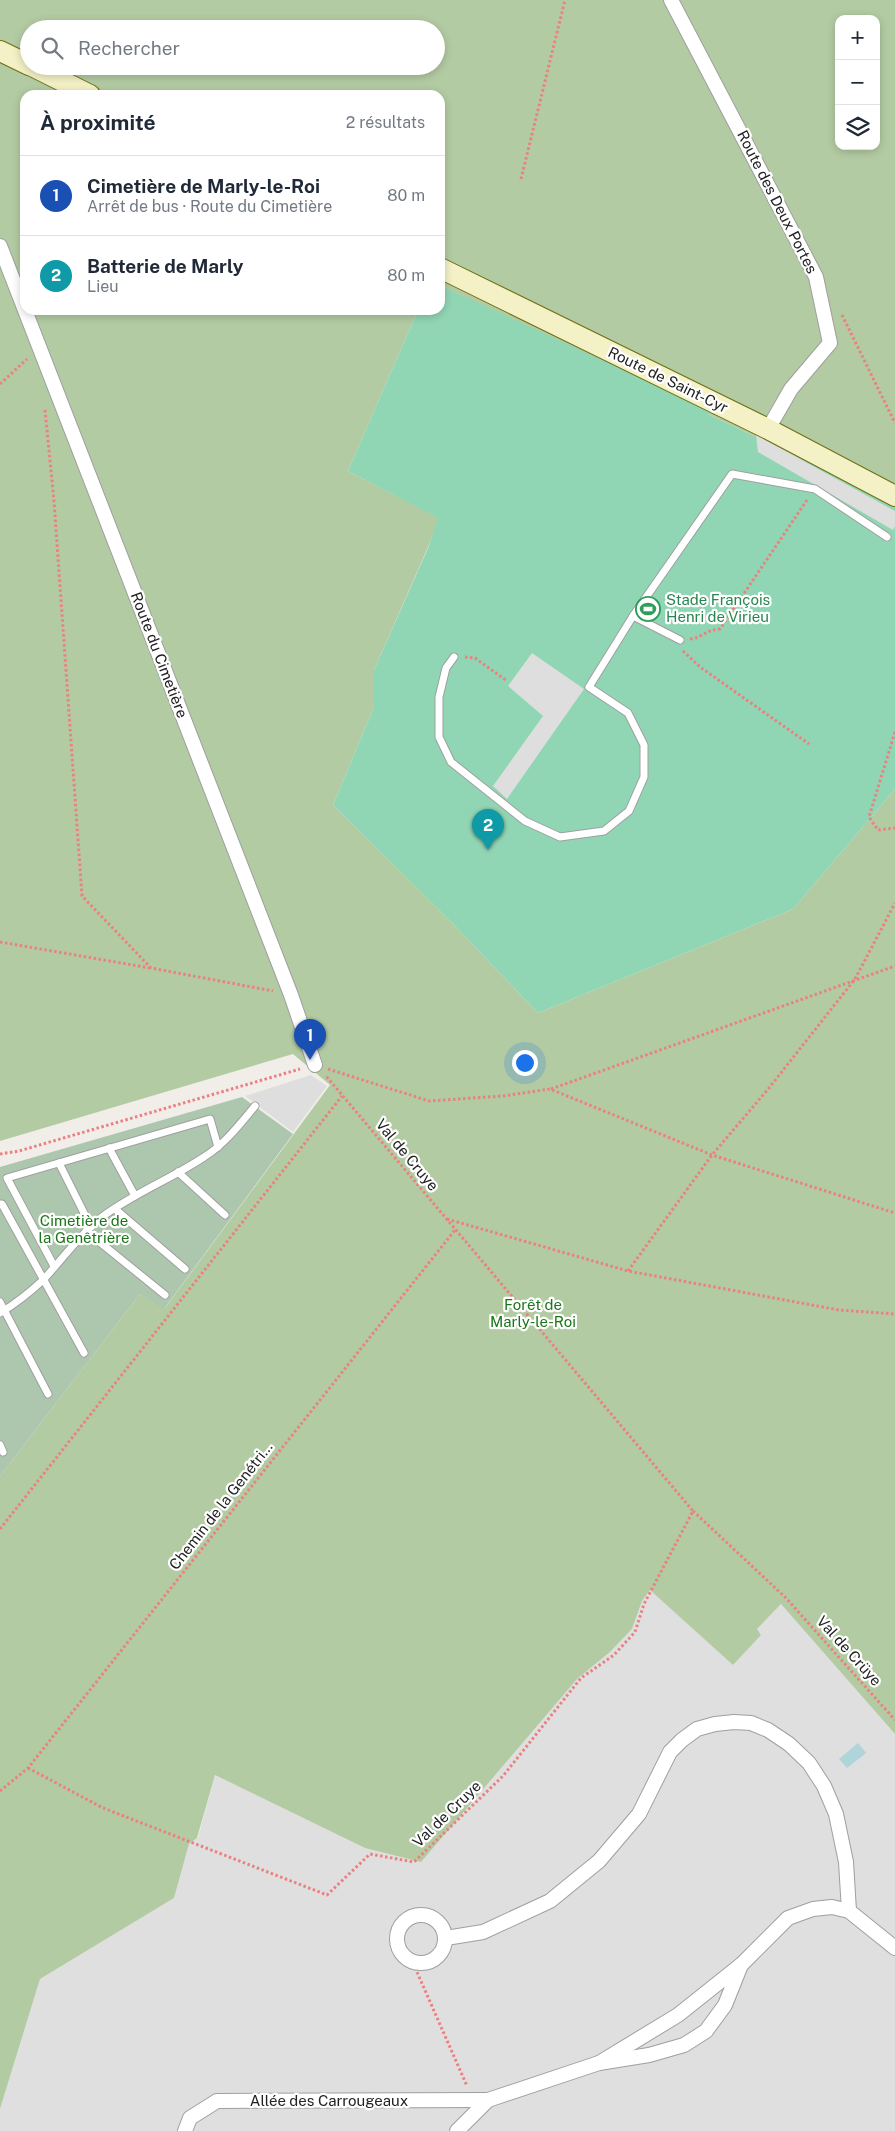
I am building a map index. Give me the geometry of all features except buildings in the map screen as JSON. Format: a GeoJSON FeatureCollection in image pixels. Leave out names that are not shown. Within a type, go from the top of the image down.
{"type":"FeatureCollection","features":[{"type":"Feature","properties":{"kind":"main road"},"geometry":{"type":"LineString","coordinates":[[0,51],[20,61]]}},
{"type":"Feature","properties":{"kind":"main road"},"geometry":{"type":"LineString","coordinates":[[49,75],[80,90]]}},
{"type":"Feature","properties":{"kind":"main road","name":"Route de Saint-Cyr"},"geometry":{"type":"LineString","coordinates":[[445,270],[768,429],[895,496]]}},
{"type":"Feature","properties":{"kind":"street","name":"Route des Deux Portes"},"geometry":{"type":"LineString","coordinates":[[671,0],[816,277],[830,343],[791,389],[768,429]]}},
{"type":"Feature","properties":{"kind":"street","name":"Route du Cimetière"},"geometry":{"type":"LineString","coordinates":[[0,246],[20,298]]}},
{"type":"Feature","properties":{"kind":"street","name":"Route du Cimetière"},"geometry":{"type":"LineString","coordinates":[[27,315],[291,995],[316,1064]]}},
{"type":"Feature","properties":{"kind":"street"},"geometry":{"type":"LineString","coordinates":[[446,1938],[483,1932],[550,1900],[599,1861],[639,1814],[670,1752],[682,1740],[697,1730],[715,1724],[734,1722],[751,1723],[789,1744],[809,1763],[824,1786],[836,1814],[844,1852],[849,1911]]}},
{"type":"Feature","properties":{"kind":"street"},"geometry":{"type":"LineString","coordinates":[[599,2063],[678,2016],[742,1964],[788,1918],[813,1909],[832,1907],[849,1911],[895,1948]]}},
{"type":"Feature","properties":{"kind":"street"},"geometry":{"type":"LineString","coordinates":[[426,1915],[440,1924],[446,1938],[442,1952],[428,1963],[413,1963],[398,1951],[397,1932],[408,1918],[426,1915]]}},
{"type":"Feature","properties":{"kind":"street"},"geometry":{"type":"LineString","coordinates":[[457,2131],[488,2100],[599,2063],[649,2055],[684,2045],[706,2031],[725,2005],[742,1964]]}},
{"type":"Feature","properties":{"kind":"street","name":"Allée des Carrougeaux"},"geometry":{"type":"LineString","coordinates":[[185,2131],[190,2118],[217,2101],[488,2100]]}},
{"type":"Feature","properties":{"kind":"lane"},"geometry":{"type":"LineString","coordinates":[[454,657],[446,668],[438,697],[439,737],[451,762],[525,821],[560,837],[604,831],[629,811],[644,777],[644,745],[628,713],[589,687],[632,616],[732,474],[815,489],[887,537]]}},
{"type":"Feature","properties":{"kind":"lane"},"geometry":{"type":"LineString","coordinates":[[632,616],[680,640]]}},
{"type":"Feature","properties":{"kind":"lane"},"geometry":{"type":"LineString","coordinates":[[2,1312],[28,1294],[89,1229],[134,1196],[205,1157],[218,1147],[255,1106]]}},
{"type":"Feature","properties":{"kind":"lane"},"geometry":{"type":"LineString","coordinates":[[54,1266],[7,1178],[210,1119],[218,1147]]}},
{"type":"Feature","properties":{"kind":"lane"},"geometry":{"type":"LineString","coordinates":[[109,1148],[134,1196]]}},
{"type":"Feature","properties":{"kind":"lane"},"geometry":{"type":"LineString","coordinates":[[59,1163],[89,1229],[165,1295]]}},
{"type":"Feature","properties":{"kind":"lane"},"geometry":{"type":"LineString","coordinates":[[178,1172],[225,1215]]}},
{"type":"Feature","properties":{"kind":"lane"},"geometry":{"type":"LineString","coordinates":[[0,1204],[2,1204],[84,1353]]}},
{"type":"Feature","properties":{"kind":"lane"},"geometry":{"type":"LineString","coordinates":[[115,1209],[185,1269]]}},
{"type":"Feature","properties":{"kind":"lane"},"geometry":{"type":"LineString","coordinates":[[0,1302],[2,1312],[48,1394]]}},
{"type":"Feature","properties":{"kind":"path"},"geometry":{"type":"LineString","coordinates":[[521,179],[565,0]]}},
{"type":"Feature","properties":{"kind":"path"},"geometry":{"type":"LineString","coordinates":[[840,312],[895,424]]}},
{"type":"Feature","properties":{"kind":"path"},"geometry":{"type":"LineString","coordinates":[[0,384],[39,347]]}},
{"type":"Feature","properties":{"kind":"path"},"geometry":{"type":"LineString","coordinates":[[45,405],[82,896],[151,968]]}},
{"type":"Feature","properties":{"kind":"path"},"geometry":{"type":"LineString","coordinates":[[809,744],[700,667],[682,650],[680,640],[696,639],[712,629],[720,629],[815,489]]}},
{"type":"Feature","properties":{"kind":"path"},"geometry":{"type":"LineString","coordinates":[[454,657],[475,658],[506,681]]}},
{"type":"Feature","properties":{"kind":"path"},"geometry":{"type":"LineString","coordinates":[[895,732],[869,817],[878,830],[895,828]]}},
{"type":"Feature","properties":{"kind":"path"},"geometry":{"type":"LineString","coordinates":[[628,1271],[712,1155],[769,1088],[855,979],[895,904]]}},
{"type":"Feature","properties":{"kind":"path"},"geometry":{"type":"LineString","coordinates":[[0,942],[291,995]]}},
{"type":"Feature","properties":{"kind":"path"},"geometry":{"type":"LineString","coordinates":[[0,1154],[19,1151],[316,1064],[429,1101],[503,1096],[550,1089],[895,966]]}},
{"type":"Feature","properties":{"kind":"path","name":"Val de Cruye"},"geometry":{"type":"LineString","coordinates":[[316,1064],[693,1511],[786,1598]]}},
{"type":"Feature","properties":{"kind":"path"},"geometry":{"type":"LineString","coordinates":[[550,1089],[712,1155],[895,1213]]}},
{"type":"Feature","properties":{"kind":"path"},"geometry":{"type":"LineString","coordinates":[[0,1529],[342,1096]]}},
{"type":"Feature","properties":{"kind":"path"},"geometry":{"type":"LineString","coordinates":[[446,1219],[628,1271],[839,1310],[895,1314]]}},
{"type":"Feature","properties":{"kind":"path","name":"Chemin de la Genétri..."},"geometry":{"type":"LineString","coordinates":[[0,1791],[28,1768],[455,1230]]}},
{"type":"Feature","properties":{"kind":"path","name":"Val de Cruye"},"geometry":{"type":"LineString","coordinates":[[28,1768],[103,1808],[327,1895],[370,1854],[414,1862],[503,1776],[581,1678],[614,1655],[635,1632],[644,1604],[693,1511]]}},
{"type":"Feature","properties":{"kind":"path","name":"Val de Crüye"},"geometry":{"type":"LineString","coordinates":[[786,1598],[895,1720]]}},
{"type":"Feature","properties":{"kind":"path"},"geometry":{"type":"LineString","coordinates":[[413,1963],[473,2100]]}},
{"type":"Feature","properties":{"kind":"shaded area"},"geometry":{"type":"Polygon","coordinates":[[[756,435],[895,511],[895,526],[893,530],[758,452],[756,435]]]}},
{"type":"Feature","properties":{"kind":"shaded area"},"geometry":{"type":"Polygon","coordinates":[[[532,653],[584,689],[507,799],[493,786],[543,716],[508,686],[532,653]]]}},
{"type":"Feature","properties":{"kind":"shaded area"},"geometry":{"type":"Polygon","coordinates":[[[311,1075],[327,1086],[293,1132],[245,1096],[311,1075]]]}},
{"type":"Feature","properties":{"kind":"shaded area"},"geometry":{"type":"Polygon","coordinates":[[[650,1589],[733,1665],[761,1634],[756,1630],[781,1604],[895,1734],[895,2131],[0,2131],[0,2109],[40,1979],[174,1898],[189,1844],[198,1838],[215,1775],[365,1848],[610,1652],[632,1629],[642,1601],[650,1589]]]}},
{"type":"Feature","properties":{"kind":"green space","name":"Forêt de Marly-le-Roi"},"geometry":{"type":"Polygon","coordinates":[[[0,0],[895,0],[895,504],[445,287],[445,90],[20,90],[20,315],[416,315],[348,471],[439,518],[374,670],[374,707],[333,805],[456,927],[538,1013],[793,909],[895,789],[895,1734],[781,1604],[757,1629],[761,1635],[733,1665],[650,1590],[642,1601],[632,1629],[610,1652],[577,1679],[421,1862],[365,1848],[215,1775],[197,1838],[189,1844],[174,1898],[40,1979],[0,2109],[0,1476],[140,1294],[165,1308],[330,1085],[293,1054],[0,1141],[0,0]]]}},
{"type":"Feature","properties":{"kind":"green space","name":"Stade François Henri de Virieu"},"geometry":{"type":"Polygon","coordinates":[[[445,287],[710,410],[708,414],[895,504],[895,789],[793,909],[538,1013],[456,927],[333,805],[374,707],[374,670],[428,548],[438,518],[348,471],[416,315],[445,315],[445,287]]]}},
{"type":"Feature","properties":{"kind":"green space","name":"Cimetière de la Genêtrière"},"geometry":{"type":"Polygon","coordinates":[[[242,1097],[293,1134],[164,1309],[140,1294],[0,1476],[0,1167],[242,1097]]]}},
{"type":"Feature","properties":{"kind":"water"},"geometry":{"type":"Polygon","coordinates":[[[858,1743],[866,1753],[847,1768],[839,1759],[858,1743]]]}},
{"type":"Feature","properties":{"kind":"place","name":"Stade François Henri de Virieu"},"geometry":{"type":"Point","coordinates":[648,609]}},
{"type":"Feature","properties":{"kind":"place","name":"Batterie de Marly"},"geometry":{"type":"Point","coordinates":[488,850]}},
{"type":"Feature","properties":{"kind":"place","name":"Cimetière de Marly-le-Roi"},"geometry":{"type":"Point","coordinates":[310,1060]}}]}
